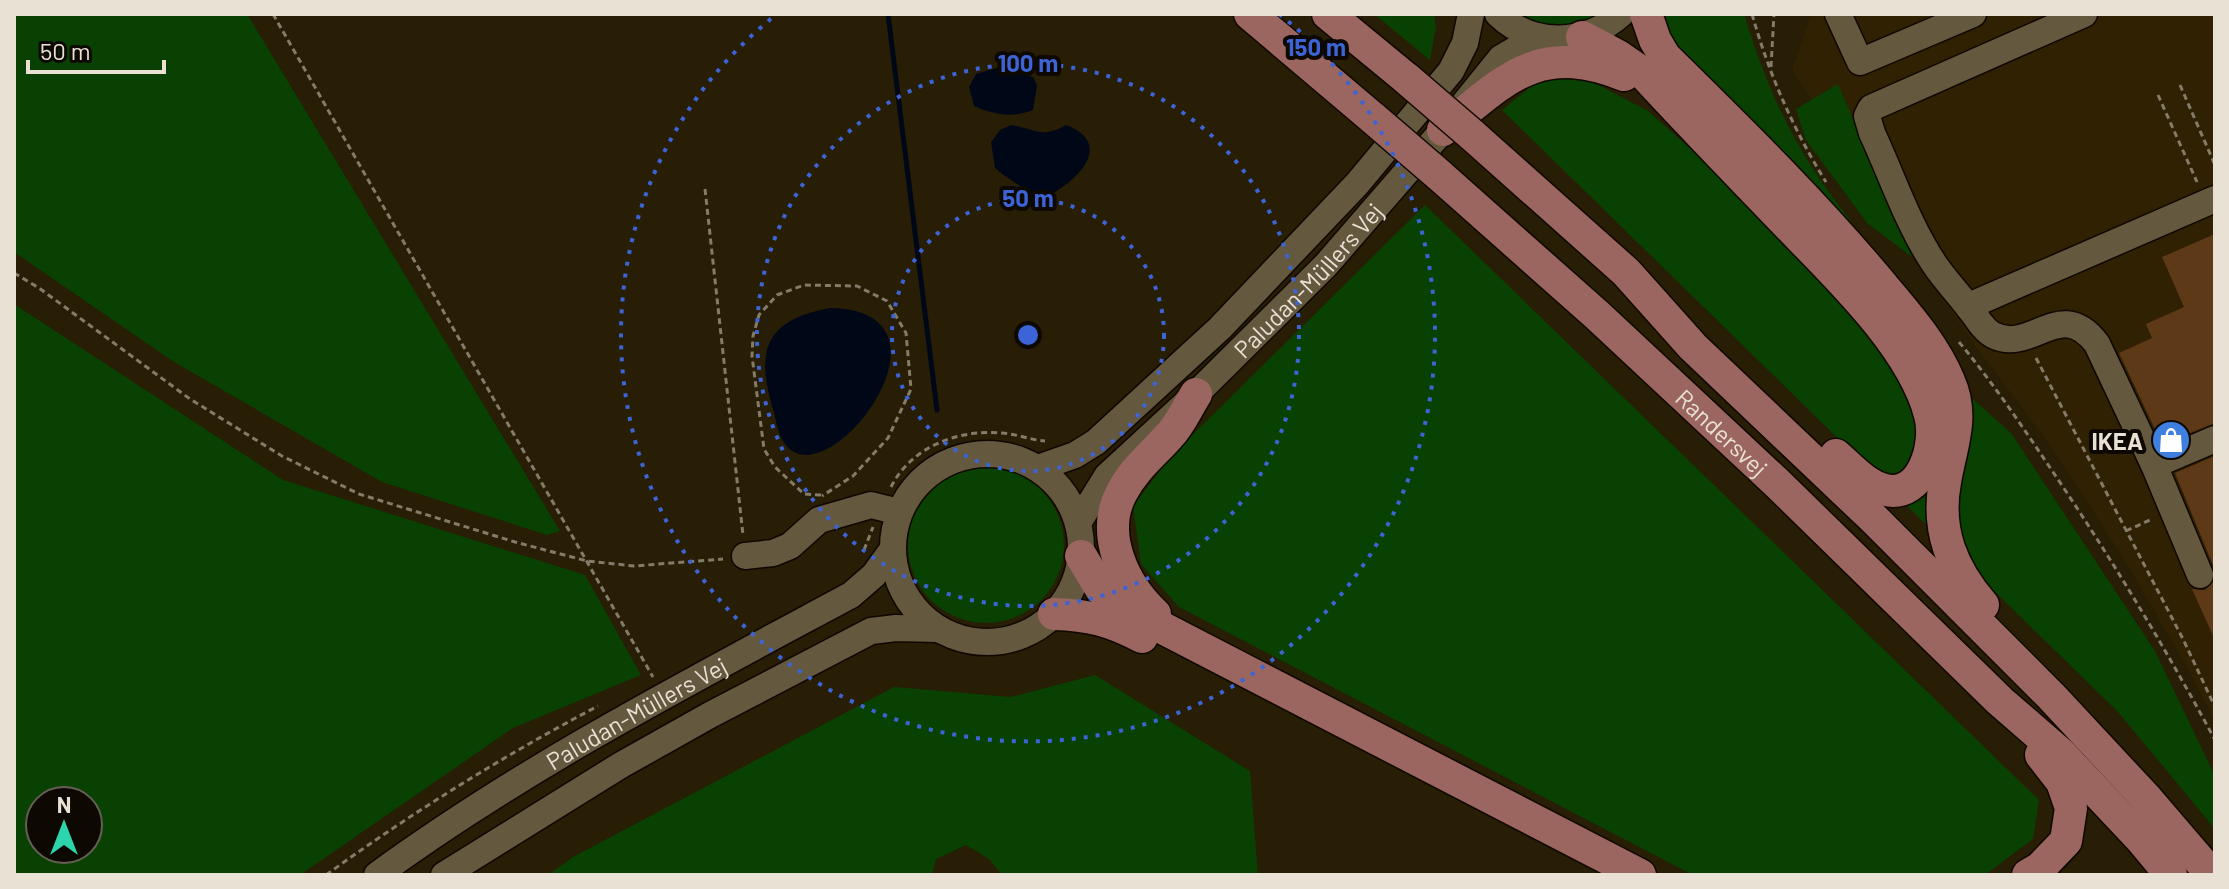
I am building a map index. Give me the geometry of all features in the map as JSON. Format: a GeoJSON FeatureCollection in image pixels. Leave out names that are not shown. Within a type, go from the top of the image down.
{"type":"FeatureCollection","features":[{"type":"Feature","properties":{"kind":"main road","name":"Randersvej"},"geometry":{"type":"LineString","coordinates":[[1250,14],[1597,315],[1777,483],[2000,701],[2060,753],[2171,875]]}},
{"type":"Feature","properties":{"kind":"main road","name":"Randersvej"},"geometry":{"type":"LineString","coordinates":[[1328,14],[1407,79],[1457,132],[1626,272],[1693,347],[1873,518],[2095,743],[2212,875]]}},
{"type":"Feature","properties":{"kind":"main road"},"geometry":{"type":"LineString","coordinates":[[1646,14],[1665,57],[1758,148],[1866,265],[1926,338],[1951,385],[1956,414],[1955,443],[1942,503],[1947,546],[1956,570],[1986,608],[2062,686],[2095,743]]}},
{"type":"Feature","properties":{"kind":"main road"},"geometry":{"type":"LineString","coordinates":[[1582,37],[1644,74],[1842,281],[1897,349],[1920,388],[1931,417],[1932,440],[1928,461],[1920,476],[1899,490],[1888,491],[1863,479],[1706,333],[1626,272]]}},
{"type":"Feature","properties":{"kind":"main road"},"geometry":{"type":"LineString","coordinates":[[1457,132],[1503,81],[1533,66],[1555,62],[1577,62],[1627,76],[1677,110]]}},
{"type":"Feature","properties":{"kind":"main road"},"geometry":{"type":"LineString","coordinates":[[1178,636],[1143,603],[1125,578],[1116,550],[1114,525],[1120,495],[1143,460],[1171,434],[1196,394]]}},
{"type":"Feature","properties":{"kind":"main road"},"geometry":{"type":"LineString","coordinates":[[1081,556],[1101,589],[1124,608],[1640,875]]}},
{"type":"Feature","properties":{"kind":"main road"},"geometry":{"type":"LineString","coordinates":[[1054,614],[1081,615],[1112,622],[1594,875]]}},
{"type":"Feature","properties":{"kind":"main road"},"geometry":{"type":"LineString","coordinates":[[2000,701],[2062,782],[2071,808],[2066,841],[2040,868],[2028,875]]}},
{"type":"Feature","properties":{"kind":"street","name":"Paludan-Müllers Vej"},"geometry":{"type":"LineString","coordinates":[[1038,468],[1075,455],[1096,442],[1220,328],[1273,273],[1357,184],[1451,71],[1465,43],[1471,14]]}},
{"type":"Feature","properties":{"kind":"street"},"geometry":{"type":"LineString","coordinates":[[1498,14],[1508,24],[1537,37],[1582,37],[1607,26],[1621,14]]}},
{"type":"Feature","properties":{"kind":"street"},"geometry":{"type":"LineString","coordinates":[[1838,14],[1860,62],[1973,14]]}},
{"type":"Feature","properties":{"kind":"street"},"geometry":{"type":"LineString","coordinates":[[2084,14],[1871,108],[1867,116],[1924,247],[1989,333],[2003,339],[2024,336],[2064,323],[2088,332],[2097,344],[2154,465],[2200,575]]}},
{"type":"Feature","properties":{"kind":"street","name":"Paludan-Müllers Vej"},"geometry":{"type":"LineString","coordinates":[[1078,523],[1115,467],[1196,394],[1457,132],[1501,58],[1537,37]]}},
{"type":"Feature","properties":{"kind":"street"},"geometry":{"type":"LineString","coordinates":[[1970,309],[1978,302],[2210,201]]}},
{"type":"Feature","properties":{"kind":"street"},"geometry":{"type":"LineString","coordinates":[[2154,465],[2215,439]]}},
{"type":"Feature","properties":{"kind":"street"},"geometry":{"type":"LineString","coordinates":[[985,453],[1013,456],[1038,468],[1055,482],[1069,500],[1078,523],[1081,556],[1077,578],[1068,597],[1054,614],[1032,631],[1007,640],[980,642],[954,636],[937,629],[910,603],[897,578],[889,510],[933,470],[958,458],[985,453]]}},
{"type":"Feature","properties":{"kind":"street"},"geometry":{"type":"LineString","coordinates":[[745,556],[773,553],[790,546],[821,507],[871,505],[889,510]]}},
{"type":"Feature","properties":{"kind":"street","name":"Paludan-Müllers Vej"},"geometry":{"type":"LineString","coordinates":[[377,875],[522,779],[630,714],[851,595],[874,575],[892,550]]}},
{"type":"Feature","properties":{"kind":"street","name":"Paludan-Müllers Vej"},"geometry":{"type":"LineString","coordinates":[[444,875],[621,765],[871,631],[937,629]]}},
{"type":"Feature","properties":{"kind":"path"},"geometry":{"type":"LineString","coordinates":[[273,14],[653,677],[646,681]]}},
{"type":"Feature","properties":{"kind":"path"},"geometry":{"type":"LineString","coordinates":[[1752,14],[1771,71],[1800,140],[1826,182]]}},
{"type":"Feature","properties":{"kind":"path"},"geometry":{"type":"LineString","coordinates":[[1771,71],[1774,14]]}},
{"type":"Feature","properties":{"kind":"path"},"geometry":{"type":"LineString","coordinates":[[2180,85],[2215,165]]}},
{"type":"Feature","properties":{"kind":"path"},"geometry":{"type":"LineString","coordinates":[[2158,95],[2210,201]]}},
{"type":"Feature","properties":{"kind":"path"},"geometry":{"type":"LineString","coordinates":[[14,273],[190,399],[282,456],[359,494],[587,561],[634,566],[671,565],[745,556],[705,189]]}},
{"type":"Feature","properties":{"kind":"path"},"geometry":{"type":"LineString","coordinates":[[804,285],[857,286],[887,301],[906,333],[911,389],[888,438],[821,507],[775,467],[764,449],[752,356],[753,336],[759,315],[777,295],[804,285]]}},
{"type":"Feature","properties":{"kind":"path"},"geometry":{"type":"LineString","coordinates":[[2024,336],[2215,707]]}},
{"type":"Feature","properties":{"kind":"path"},"geometry":{"type":"LineString","coordinates":[[1960,343],[2008,405],[2095,534],[2215,738]]}},
{"type":"Feature","properties":{"kind":"path"},"geometry":{"type":"LineString","coordinates":[[863,552],[889,510],[897,475],[917,453],[947,439],[975,432],[1004,433],[1042,442],[1054,440]]}},
{"type":"Feature","properties":{"kind":"path"},"geometry":{"type":"LineString","coordinates":[[2126,531],[2146,521]]}},
{"type":"Feature","properties":{"kind":"path"},"geometry":{"type":"LineString","coordinates":[[326,875],[401,821],[540,737],[606,702]]}},
{"type":"Feature","properties":{"kind":"shaded area"},"geometry":{"type":"Polygon","coordinates":[[[1811,14],[2215,14],[2215,722],[2125,561],[2053,449],[1970,339],[1792,70],[1811,14]]]}},
{"type":"Feature","properties":{"kind":"green space"},"geometry":{"type":"Polygon","coordinates":[[[14,14],[247,14],[560,531],[547,535],[382,482],[174,362],[14,252],[14,14]]]}},
{"type":"Feature","properties":{"kind":"green space"},"geometry":{"type":"Polygon","coordinates":[[[1374,14],[1434,14],[1436,27],[1430,60],[1374,14]]]}},
{"type":"Feature","properties":{"kind":"green space"},"geometry":{"type":"Polygon","coordinates":[[[1520,14],[1604,14],[1572,25],[1552,26],[1520,14]]]}},
{"type":"Feature","properties":{"kind":"green space"},"geometry":{"type":"Polygon","coordinates":[[[1657,14],[1744,14],[1764,73],[1801,150],[1854,225],[1741,117],[1680,47],[1657,14]]]}},
{"type":"Feature","properties":{"kind":"green space"},"geometry":{"type":"Polygon","coordinates":[[[1548,73],[1583,77],[1648,111],[2011,433],[2155,651],[2215,776],[2215,829],[2118,712],[1502,110],[1548,73]]]}},
{"type":"Feature","properties":{"kind":"green space"},"geometry":{"type":"Polygon","coordinates":[[[1838,84],[1912,257],[1867,223],[1806,140],[1796,109],[1838,84]]]}},
{"type":"Feature","properties":{"kind":"green space"},"geometry":{"type":"Polygon","coordinates":[[[1425,205],[2039,800],[2033,839],[1985,875],[1693,875],[1179,607],[1141,564],[1133,506],[1172,455],[1425,205]]]}},
{"type":"Feature","properties":{"kind":"green space"},"geometry":{"type":"Polygon","coordinates":[[[14,304],[283,480],[585,575],[641,675],[513,728],[300,875],[14,875],[14,304]]]}},
{"type":"Feature","properties":{"kind":"green space"},"geometry":{"type":"Polygon","coordinates":[[[986,467],[1016,473],[1041,490],[1058,515],[1064,545],[1058,575],[1041,600],[1016,617],[986,623],[956,617],[931,600],[914,575],[908,545],[914,515],[931,490],[956,473],[986,467]]]}},
{"type":"Feature","properties":{"kind":"green space"},"geometry":{"type":"Polygon","coordinates":[[[1095,675],[1250,771],[1258,875],[1002,875],[989,859],[966,845],[936,859],[932,875],[548,875],[573,857],[894,687],[1011,697],[1095,675]]]}},
{"type":"Feature","properties":{"kind":"water"},"geometry":{"type":"Polygon","coordinates":[[[1000,67],[1021,71],[1034,78],[1037,86],[1033,110],[1004,114],[974,106],[969,87],[976,74],[1000,67]]]}},
{"type":"Feature","properties":{"kind":"water"},"geometry":{"type":"Polygon","coordinates":[[[1011,125],[1045,132],[1066,125],[1081,133],[1089,143],[1085,165],[1065,185],[1041,199],[995,168],[991,142],[1000,130],[1011,125]]]}},
{"type":"Feature","properties":{"kind":"water"},"geometry":{"type":"Polygon","coordinates":[[[830,308],[870,317],[888,338],[889,367],[876,398],[855,427],[830,448],[805,455],[785,444],[781,436],[768,388],[766,354],[779,329],[808,313],[830,308]]]}},
{"type":"Feature","properties":{"kind":"building"},"geometry":{"type":"Polygon","coordinates":[[[2215,234],[2215,423],[2162,444],[2119,353],[2152,338],[2146,324],[2184,307],[2162,257],[2215,234]]]}},
{"type":"Feature","properties":{"kind":"building"},"geometry":{"type":"Polygon","coordinates":[[[2215,456],[2215,570],[2175,473],[2215,456]]]}},
{"type":"Feature","properties":{"kind":"building"},"geometry":{"type":"Polygon","coordinates":[[[2215,579],[2215,640],[2192,589],[2205,590],[2215,579]]]}},
{"type":"Feature","properties":{"kind":"waterway"},"geometry":{"type":"LineString","coordinates":[[888,14],[937,410]]}},
{"type":"Feature","properties":{"kind":"place","name":"IKEA"},"geometry":{"type":"Point","coordinates":[2171,440]}}]}
